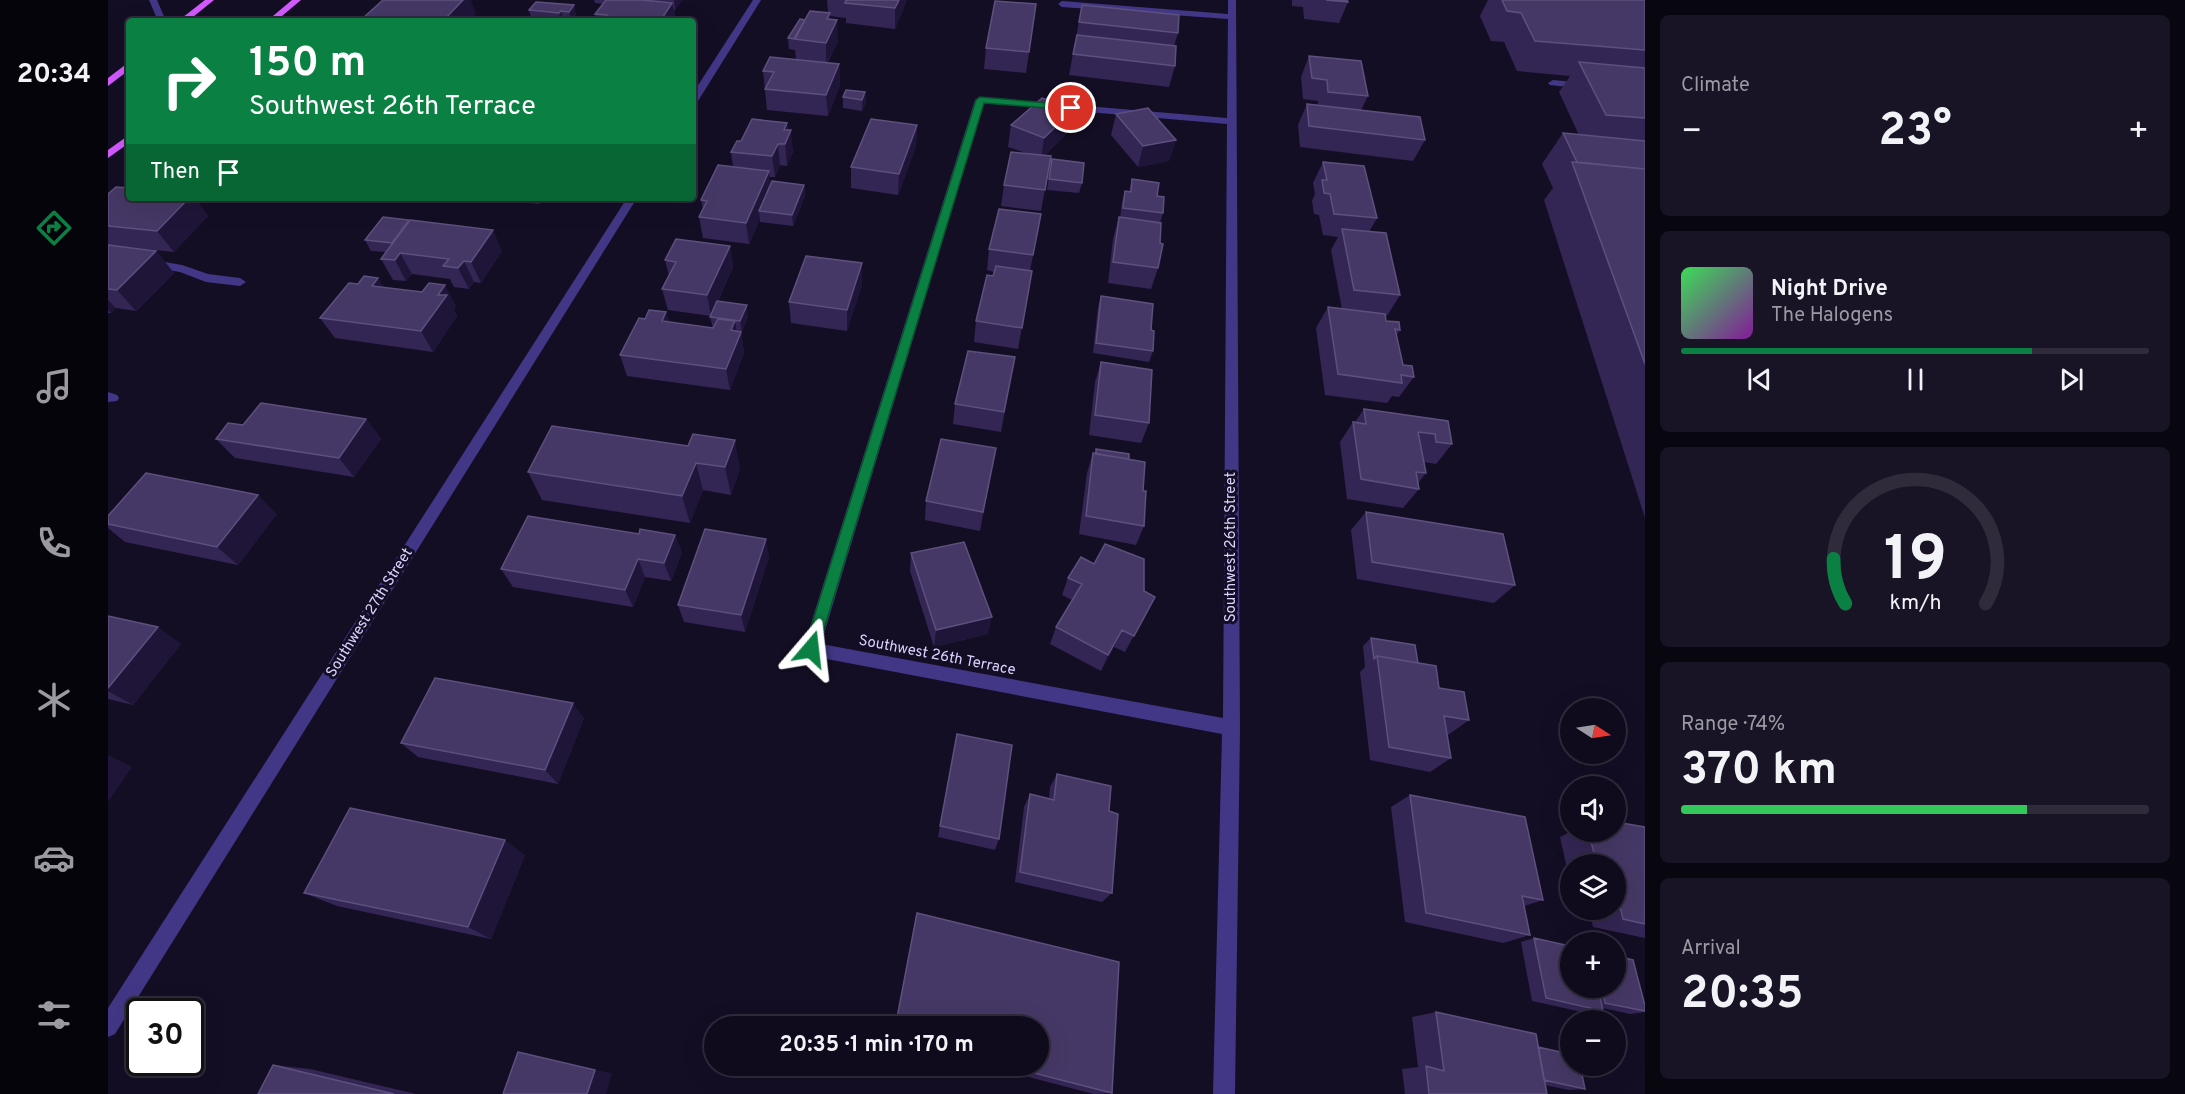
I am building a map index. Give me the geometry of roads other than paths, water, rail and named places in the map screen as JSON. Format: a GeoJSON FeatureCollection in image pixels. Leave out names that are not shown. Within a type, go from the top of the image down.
{"type":"FeatureCollection","features":[{"type":"Feature","properties":{"kind":"main road"},"geometry":{"type":"LineString","coordinates":[[186,18],[210,0]]}},
{"type":"Feature","properties":{"kind":"main road"},"geometry":{"type":"LineString","coordinates":[[275,18],[297,0]]}},
{"type":"Feature","properties":{"kind":"main road"},"geometry":{"type":"LineString","coordinates":[[108,83],[126,68]]}},
{"type":"Feature","properties":{"kind":"main road"},"geometry":{"type":"LineString","coordinates":[[108,155],[126,140]]}},
{"type":"Feature","properties":{"kind":"street"},"geometry":{"type":"LineString","coordinates":[[153,0],[161,18]]}},
{"type":"Feature","properties":{"kind":"street"},"geometry":{"type":"LineString","coordinates":[[696,96],[757,0]]}},
{"type":"Feature","properties":{"kind":"street","name":"Southwest 26th Street"},"geometry":{"type":"LineString","coordinates":[[1224,1094],[1231,728],[1230,121],[1232,0]]}},
{"type":"Feature","properties":{"kind":"street"},"geometry":{"type":"LineString","coordinates":[[1062,4],[1232,17]]}},
{"type":"Feature","properties":{"kind":"street"},"geometry":{"type":"LineString","coordinates":[[1553,83],[1599,87]]}},
{"type":"Feature","properties":{"kind":"street","name":"Southwest 26th Terrace"},"geometry":{"type":"LineString","coordinates":[[1230,121],[980,100],[811,649],[1231,728]]}},
{"type":"Feature","properties":{"kind":"street","name":"Southwest 27th Street"},"geometry":{"type":"LineString","coordinates":[[108,1027],[630,201]]}},
{"type":"Feature","properties":{"kind":"street"},"geometry":{"type":"LineString","coordinates":[[108,256],[182,269],[206,278],[240,282]]}}]}
